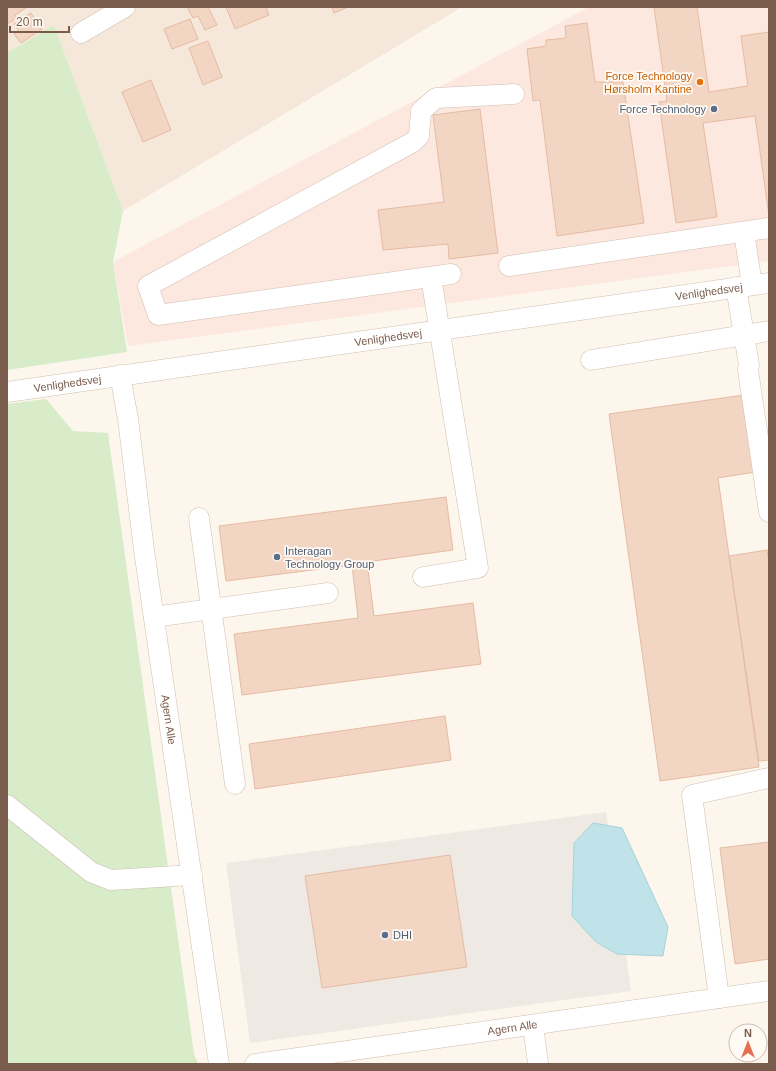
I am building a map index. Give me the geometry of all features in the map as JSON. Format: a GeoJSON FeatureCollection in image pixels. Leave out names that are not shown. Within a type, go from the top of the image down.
{"type":"FeatureCollection","features":[{"type":"Feature","properties":{"kind":"street"},"geometry":{"type":"LineString","coordinates":[[81,33],[125,7]]}},
{"type":"Feature","properties":{"kind":"street"},"geometry":{"type":"LineString","coordinates":[[450,274],[158,315],[148,286],[413,142],[419,136],[421,111],[436,98],[514,94]]}},
{"type":"Feature","properties":{"kind":"street"},"geometry":{"type":"LineString","coordinates":[[509,266],[769,228]]}},
{"type":"Feature","properties":{"kind":"street"},"geometry":{"type":"LineString","coordinates":[[744,232],[752,285],[744,335],[749,364],[748,370],[761,399],[769,512]]}},
{"type":"Feature","properties":{"kind":"street"},"geometry":{"type":"LineString","coordinates":[[423,577],[478,568],[431,277]]}},
{"type":"Feature","properties":{"kind":"street","name":"Venlighedsvej"},"geometry":{"type":"LineString","coordinates":[[7,392],[752,285]]}},
{"type":"Feature","properties":{"kind":"street"},"geometry":{"type":"LineString","coordinates":[[591,360],[769,331]]}},
{"type":"Feature","properties":{"kind":"street","name":"Agern Alle"},"geometry":{"type":"LineString","coordinates":[[120,375],[128,419],[144,550],[220,1064]]}},
{"type":"Feature","properties":{"kind":"street"},"geometry":{"type":"LineString","coordinates":[[200,518],[236,784]]}},
{"type":"Feature","properties":{"kind":"street"},"geometry":{"type":"LineString","coordinates":[[154,617],[328,593]]}},
{"type":"Feature","properties":{"kind":"street"},"geometry":{"type":"LineString","coordinates":[[719,998],[692,795],[769,778]]}},
{"type":"Feature","properties":{"kind":"street"},"geometry":{"type":"LineString","coordinates":[[7,805],[91,872],[111,880],[192,875]]}},
{"type":"Feature","properties":{"kind":"street","name":"Agern Alle"},"geometry":{"type":"LineString","coordinates":[[255,1064],[316,1060],[533,1025],[769,991]]}},
{"type":"Feature","properties":{"kind":"street"},"geometry":{"type":"LineString","coordinates":[[533,1025],[538,1064]]}},
{"type":"Feature","properties":{"kind":"shaded area"},"geometry":{"type":"Polygon","coordinates":[[[7,7],[462,7],[123,211],[54,25],[7,53],[7,7]]]}},
{"type":"Feature","properties":{"kind":"shaded area"},"geometry":{"type":"Polygon","coordinates":[[[589,7],[769,7],[769,261],[128,346],[113,262],[589,7]]]}},
{"type":"Feature","properties":{"kind":"shaded area"},"geometry":{"type":"Polygon","coordinates":[[[606,812],[631,991],[250,1043],[226,863],[606,812]]]}},
{"type":"Feature","properties":{"kind":"green space"},"geometry":{"type":"Polygon","coordinates":[[[54,25],[123,211],[113,262],[127,352],[7,370],[7,53],[54,25]]]}},
{"type":"Feature","properties":{"kind":"green space"},"geometry":{"type":"Polygon","coordinates":[[[46,399],[73,431],[108,433],[194,1054],[198,1064],[7,1064],[7,404],[46,399]]]}},
{"type":"Feature","properties":{"kind":"water"},"geometry":{"type":"Polygon","coordinates":[[[593,823],[622,828],[668,927],[663,956],[617,954],[596,942],[572,916],[574,843],[593,823]]]}},
{"type":"Feature","properties":{"kind":"building"},"geometry":{"type":"Polygon","coordinates":[[[7,7],[27,7],[15,15],[17,18],[7,24],[7,7]]]}},
{"type":"Feature","properties":{"kind":"building"},"geometry":{"type":"Polygon","coordinates":[[[187,7],[208,7],[217,25],[205,30],[198,16],[193,18],[187,7]]]}},
{"type":"Feature","properties":{"kind":"building"},"geometry":{"type":"Polygon","coordinates":[[[226,7],[266,7],[269,15],[235,29],[226,7]]]}},
{"type":"Feature","properties":{"kind":"building"},"geometry":{"type":"Polygon","coordinates":[[[332,7],[348,7],[334,13],[332,7]]]}},
{"type":"Feature","properties":{"kind":"building","name":"Force Technology"},"geometry":{"type":"Polygon","coordinates":[[[654,7],[697,7],[709,92],[748,86],[741,36],[769,32],[769,216],[755,116],[703,123],[717,217],[676,223],[659,102],[667,101],[654,7]]]}},
{"type":"Feature","properties":{"kind":"building"},"geometry":{"type":"Polygon","coordinates":[[[31,13],[42,29],[21,43],[14,34],[19,31],[14,24],[31,13]]]}},
{"type":"Feature","properties":{"kind":"building"},"geometry":{"type":"Polygon","coordinates":[[[190,19],[198,39],[172,49],[164,29],[190,19]]]}},
{"type":"Feature","properties":{"kind":"building"},"geometry":{"type":"Polygon","coordinates":[[[587,23],[595,82],[623,82],[644,223],[557,236],[540,100],[533,101],[527,49],[546,46],[546,40],[566,38],[565,26],[587,23]]]}},
{"type":"Feature","properties":{"kind":"building"},"geometry":{"type":"Polygon","coordinates":[[[208,41],[222,77],[203,85],[189,48],[208,41]]]}},
{"type":"Feature","properties":{"kind":"building"},"geometry":{"type":"Polygon","coordinates":[[[151,80],[171,130],[143,142],[122,92],[151,80]]]}},
{"type":"Feature","properties":{"kind":"building"},"geometry":{"type":"Polygon","coordinates":[[[480,109],[498,253],[449,259],[448,244],[383,250],[378,210],[444,202],[433,115],[480,109]]]}},
{"type":"Feature","properties":{"kind":"building"},"geometry":{"type":"Polygon","coordinates":[[[744,395],[755,472],[718,478],[759,767],[660,781],[609,414],[744,395]]]}},
{"type":"Feature","properties":{"kind":"building"},"geometry":{"type":"Polygon","coordinates":[[[446,497],[453,550],[367,562],[374,616],[473,603],[481,664],[242,695],[234,634],[358,618],[352,565],[226,581],[219,526],[446,497]]]}},
{"type":"Feature","properties":{"kind":"building"},"geometry":{"type":"Polygon","coordinates":[[[767,550],[769,562],[769,760],[759,761],[729,556],[767,550]]]}},
{"type":"Feature","properties":{"kind":"building"},"geometry":{"type":"Polygon","coordinates":[[[445,716],[451,760],[255,789],[249,744],[445,716]]]}},
{"type":"Feature","properties":{"kind":"building"},"geometry":{"type":"Polygon","coordinates":[[[769,842],[769,959],[735,964],[720,848],[769,842]]]}},
{"type":"Feature","properties":{"kind":"building"},"geometry":{"type":"Polygon","coordinates":[[[450,855],[467,967],[322,988],[305,876],[450,855]]]}},
{"type":"Feature","properties":{"kind":"place","name":"Force Technology Hørsholm Kantine"},"geometry":{"type":"Point","coordinates":[700,82]}},
{"type":"Feature","properties":{"kind":"place","name":"Force Technology"},"geometry":{"type":"Point","coordinates":[714,109]}},
{"type":"Feature","properties":{"kind":"place","name":"Interagan Technology Group"},"geometry":{"type":"Point","coordinates":[277,557]}},
{"type":"Feature","properties":{"kind":"place","name":"DHI"},"geometry":{"type":"Point","coordinates":[385,935]}}]}
